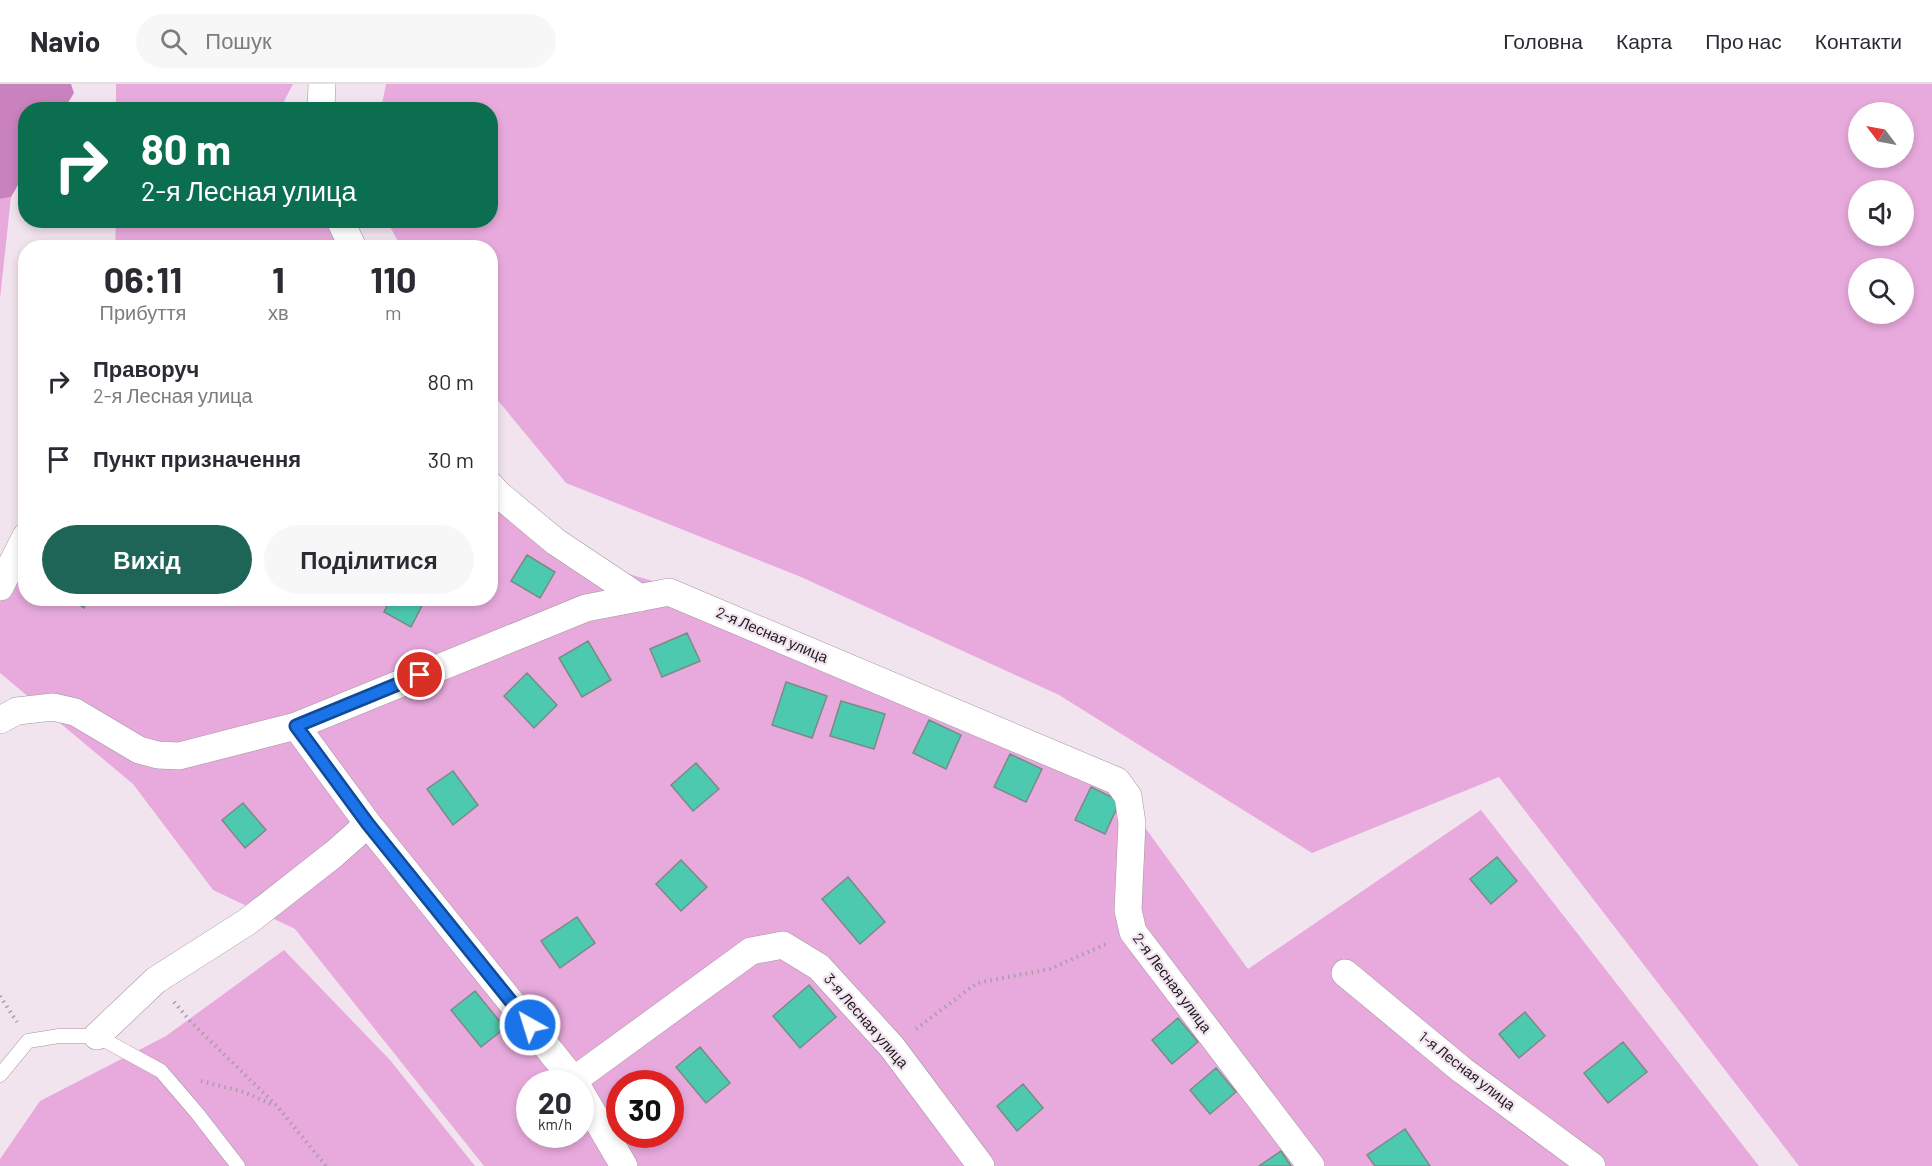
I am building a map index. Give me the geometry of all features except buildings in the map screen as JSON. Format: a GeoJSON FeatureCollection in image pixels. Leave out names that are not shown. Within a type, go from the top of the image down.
{"type":"FeatureCollection","features":[{"type":"Feature","properties":{"kind":"street"},"geometry":{"type":"LineString","coordinates":[[321,102],[322,84]]}},
{"type":"Feature","properties":{"kind":"street"},"geometry":{"type":"LineString","coordinates":[[498,495],[556,542],[640,597]]}},
{"type":"Feature","properties":{"kind":"street"},"geometry":{"type":"LineString","coordinates":[[0,587],[18,552]]}},
{"type":"Feature","properties":{"kind":"street","name":"2-я Лесная улица"},"geometry":{"type":"LineString","coordinates":[[0,720],[17,711],[53,707],[75,712],[139,750],[158,755],[179,756],[296,726],[586,608],[669,592],[1117,781],[1128,796],[1132,823],[1128,910],[1133,932],[1311,1166]]}},
{"type":"Feature","properties":{"kind":"street"},"geometry":{"type":"LineString","coordinates":[[296,726],[368,824],[566,1070]]}},
{"type":"Feature","properties":{"kind":"street"},"geometry":{"type":"LineString","coordinates":[[97,1036],[156,980],[247,922],[334,854],[368,824]]}},
{"type":"Feature","properties":{"kind":"street","name":"3-я Лесная улица"},"geometry":{"type":"LineString","coordinates":[[594,1071],[751,951],[783,945],[819,968],[892,1047],[981,1166]]}},
{"type":"Feature","properties":{"kind":"street","name":"1-я Лесная улица"},"geometry":{"type":"LineString","coordinates":[[1345,973],[1462,1071],[1592,1166]]}},
{"type":"Feature","properties":{"kind":"street"},"geometry":{"type":"LineString","coordinates":[[594,1114],[624,1166]]}},
{"type":"Feature","properties":{"kind":"lane"},"geometry":{"type":"LineString","coordinates":[[0,1075],[28,1041],[59,1036],[97,1036],[161,1071],[238,1166]]}},
{"type":"Feature","properties":{"kind":"path"},"geometry":{"type":"LineString","coordinates":[[892,1047],[977,983],[1050,969],[1133,932]]}},
{"type":"Feature","properties":{"kind":"path"},"geometry":{"type":"LineString","coordinates":[[156,980],[191,1022],[277,1106],[326,1166]]}},
{"type":"Feature","properties":{"kind":"path"},"geometry":{"type":"LineString","coordinates":[[0,996],[28,1041]]}},
{"type":"Feature","properties":{"kind":"path"},"geometry":{"type":"LineString","coordinates":[[161,1071],[244,1092],[277,1106]]}},
{"type":"Feature","properties":{"kind":"shaded area"},"geometry":{"type":"Polygon","coordinates":[[[0,84],[71,84],[74,93],[68,102],[18,102],[18,185],[11,197],[0,199],[0,84]]]}},
{"type":"Feature","properties":{"kind":"shaded area"},"geometry":{"type":"Polygon","coordinates":[[[116,84],[293,84],[284,102],[116,102],[116,84]]]}},
{"type":"Feature","properties":{"kind":"shaded area"},"geometry":{"type":"Polygon","coordinates":[[[386,84],[1932,84],[1932,1166],[1799,1166],[1499,777],[1312,853],[1059,695],[801,577],[566,483],[498,400],[498,240],[397,240],[391,228],[498,228],[498,102],[382,102],[386,84]]]}},
{"type":"Feature","properties":{"kind":"shaded area"},"geometry":{"type":"Polygon","coordinates":[[[11,197],[0,299],[0,199],[11,197]]]}},
{"type":"Feature","properties":{"kind":"shaded area"},"geometry":{"type":"Polygon","coordinates":[[[116,228],[336,228],[342,240],[115,240],[116,228]]]}},
{"type":"Feature","properties":{"kind":"shaded area"},"geometry":{"type":"Polygon","coordinates":[[[498,505],[559,554],[681,589],[1117,789],[1248,969],[1481,810],[1759,1166],[484,1166],[295,929],[213,890],[133,784],[0,673],[0,566],[18,530],[18,606],[498,606],[498,505]]]}},
{"type":"Feature","properties":{"kind":"shaded area"},"geometry":{"type":"Polygon","coordinates":[[[284,950],[390,1060],[475,1166],[0,1166],[0,1159],[40,1101],[166,1036],[284,950]]]}},
{"type":"Feature","properties":{"kind":"route"},"geometry":{"type":"LineString","coordinates":[[420,675],[296,726],[368,824],[530,1025]]}}]}
